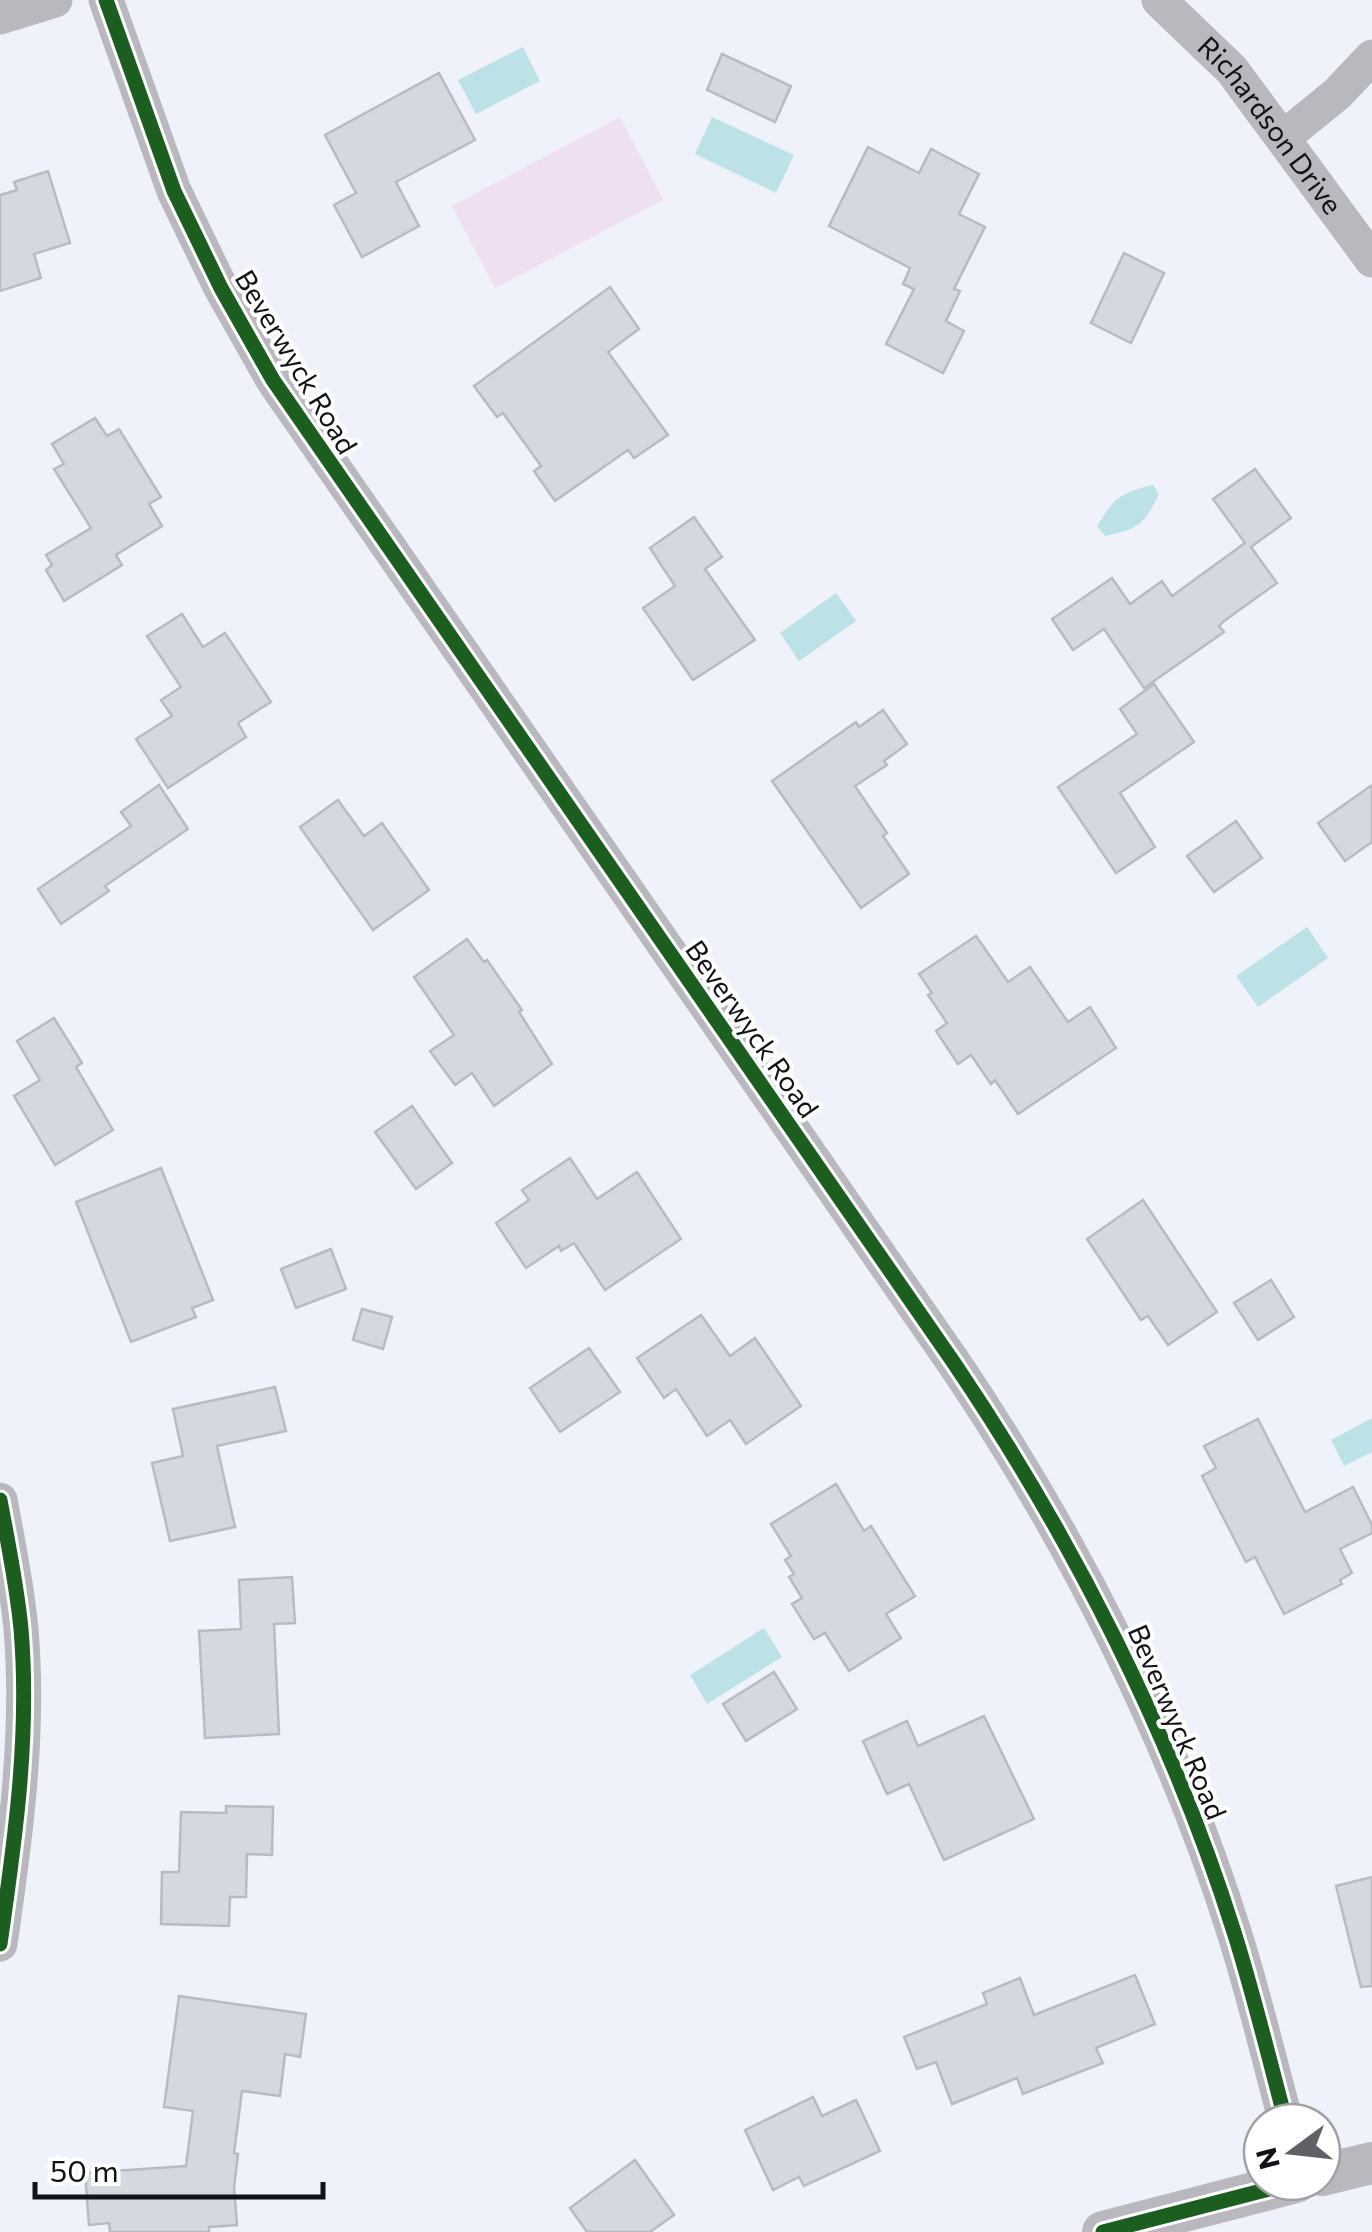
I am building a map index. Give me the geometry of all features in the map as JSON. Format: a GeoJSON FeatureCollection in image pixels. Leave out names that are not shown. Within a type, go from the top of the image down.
{"type":"FeatureCollection","features":[{"type":"Feature","properties":{"kind":"street"},"geometry":{"type":"LineString","coordinates":[[0,18],[55,0]]}},
{"type":"Feature","properties":{"kind":"street","name":"Beverwyck Road"},"geometry":{"type":"LineString","coordinates":[[106,0],[174,191],[220,288],[273,380],[954,1363],[1052,1521],[1118,1644],[1172,1766],[1233,1929],[1281,2102]]}},
{"type":"Feature","properties":{"kind":"street","name":"Richardson Drive"},"geometry":{"type":"LineString","coordinates":[[1159,0],[1222,58],[1372,260]]}},
{"type":"Feature","properties":{"kind":"street"},"geometry":{"type":"LineString","coordinates":[[1284,137],[1337,94],[1372,57]]}},
{"type":"Feature","properties":{"kind":"street"},"geometry":{"type":"LineString","coordinates":[[0,1500],[21,1630],[23,1717],[16,1840],[0,1944]]}},
{"type":"Feature","properties":{"kind":"street"},"geometry":{"type":"LineString","coordinates":[[1342,2170],[1372,2162]]}},
{"type":"Feature","properties":{"kind":"street"},"geometry":{"type":"LineString","coordinates":[[1103,2232],[1242,2196]]}},
{"type":"Feature","properties":{"kind":"shaded area"},"geometry":{"type":"Polygon","coordinates":[[[620,117],[663,200],[495,288],[452,206],[620,117]]]}},
{"type":"Feature","properties":{"kind":"water"},"geometry":{"type":"Polygon","coordinates":[[[523,47],[540,81],[476,114],[458,80],[523,47]]]}},
{"type":"Feature","properties":{"kind":"water"},"geometry":{"type":"Polygon","coordinates":[[[712,117],[794,155],[776,193],[695,154],[712,117]]]}},
{"type":"Feature","properties":{"kind":"water"},"geometry":{"type":"Polygon","coordinates":[[[1153,485],[1159,494],[1144,519],[1133,528],[1105,536],[1097,526],[1113,503],[1125,494],[1153,485]]]}},
{"type":"Feature","properties":{"kind":"water"},"geometry":{"type":"Polygon","coordinates":[[[836,593],[856,621],[799,661],[780,633],[836,593]]]}},
{"type":"Feature","properties":{"kind":"water"},"geometry":{"type":"Polygon","coordinates":[[[1307,927],[1328,958],[1258,1007],[1236,976],[1307,927]]]}},
{"type":"Feature","properties":{"kind":"water"},"geometry":{"type":"Polygon","coordinates":[[[1372,1418],[1372,1452],[1344,1466],[1331,1440],[1372,1418]]]}},
{"type":"Feature","properties":{"kind":"water"},"geometry":{"type":"Polygon","coordinates":[[[764,1628],[782,1657],[707,1704],[690,1675],[764,1628]]]}},
{"type":"Feature","properties":{"kind":"building"},"geometry":{"type":"Polygon","coordinates":[[[722,54],[791,86],[775,122],[707,90],[722,54]]]}},
{"type":"Feature","properties":{"kind":"building"},"geometry":{"type":"Polygon","coordinates":[[[439,73],[475,140],[396,182],[419,226],[362,257],[334,205],[356,193],[325,135],[439,73]]]}},
{"type":"Feature","properties":{"kind":"building"},"geometry":{"type":"Polygon","coordinates":[[[868,147],[919,173],[931,149],[979,174],[959,214],[985,227],[954,289],[960,291],[946,321],[964,331],[943,373],[886,344],[914,289],[903,284],[910,268],[829,226],[868,147]]]}},
{"type":"Feature","properties":{"kind":"building"},"geometry":{"type":"Polygon","coordinates":[[[48,171],[70,243],[34,254],[41,278],[0,291],[0,195],[17,190],[14,182],[48,171]]]}},
{"type":"Feature","properties":{"kind":"building"},"geometry":{"type":"Polygon","coordinates":[[[1124,253],[1164,273],[1131,343],[1091,323],[1124,253]]]}},
{"type":"Feature","properties":{"kind":"building"},"geometry":{"type":"Polygon","coordinates":[[[610,287],[639,329],[608,352],[668,435],[634,458],[628,450],[555,501],[534,471],[541,466],[503,413],[497,417],[474,386],[610,287]]]}},
{"type":"Feature","properties":{"kind":"building"},"geometry":{"type":"Polygon","coordinates":[[[95,418],[107,436],[119,429],[161,497],[149,504],[162,526],[116,555],[122,565],[64,601],[46,570],[52,565],[46,555],[91,528],[54,469],[64,464],[52,444],[95,418]]]}},
{"type":"Feature","properties":{"kind":"building"},"geometry":{"type":"Polygon","coordinates":[[[1255,469],[1291,518],[1251,547],[1277,583],[1224,621],[1219,626],[1224,632],[1144,688],[1104,629],[1073,650],[1052,619],[1112,578],[1130,604],[1162,581],[1172,596],[1245,543],[1213,499],[1255,469]]]}},
{"type":"Feature","properties":{"kind":"building"},"geometry":{"type":"Polygon","coordinates":[[[694,517],[722,557],[705,569],[755,640],[693,680],[643,608],[675,586],[650,548],[694,517]]]}},
{"type":"Feature","properties":{"kind":"building"},"geometry":{"type":"Polygon","coordinates":[[[182,614],[203,647],[225,633],[271,702],[238,723],[246,737],[168,788],[136,739],[172,716],[161,700],[181,687],[147,636],[182,614]]]}},
{"type":"Feature","properties":{"kind":"building"},"geometry":{"type":"Polygon","coordinates":[[[1154,684],[1194,742],[1120,793],[1155,847],[1116,873],[1058,787],[1137,734],[1120,709],[1154,684]]]}},
{"type":"Feature","properties":{"kind":"building"},"geometry":{"type":"Polygon","coordinates":[[[883,710],[907,744],[884,761],[887,765],[855,786],[909,874],[861,908],[772,781],[856,722],[859,727],[883,710]]]}},
{"type":"Feature","properties":{"kind":"building"},"geometry":{"type":"Polygon","coordinates":[[[159,785],[188,829],[105,886],[109,891],[61,924],[38,889],[131,826],[121,812],[159,785]]]}},
{"type":"Feature","properties":{"kind":"building"},"geometry":{"type":"Polygon","coordinates":[[[1372,785],[1372,842],[1345,861],[1318,823],[1372,785]]]}},
{"type":"Feature","properties":{"kind":"building"},"geometry":{"type":"Polygon","coordinates":[[[338,800],[364,836],[382,823],[429,890],[373,930],[300,827],[338,800]]]}},
{"type":"Feature","properties":{"kind":"building"},"geometry":{"type":"Polygon","coordinates":[[[1236,821],[1262,858],[1214,892],[1187,856],[1236,821]]]}},
{"type":"Feature","properties":{"kind":"building"},"geometry":{"type":"Polygon","coordinates":[[[976,936],[1008,982],[1030,967],[1068,1022],[1090,1007],[1116,1048],[1018,1114],[995,1080],[991,1084],[971,1055],[958,1064],[936,1031],[947,1023],[919,974],[976,936]]]}},
{"type":"Feature","properties":{"kind":"building"},"geometry":{"type":"Polygon","coordinates":[[[467,939],[522,1010],[519,1012],[552,1064],[494,1106],[472,1073],[455,1085],[430,1051],[454,1035],[414,977],[467,939]]]}},
{"type":"Feature","properties":{"kind":"building"},"geometry":{"type":"Polygon","coordinates":[[[54,1018],[82,1063],[76,1067],[113,1130],[55,1165],[14,1096],[40,1080],[17,1041],[54,1018]]]}},
{"type":"Feature","properties":{"kind":"building"},"geometry":{"type":"Polygon","coordinates":[[[412,1106],[452,1163],[416,1189],[375,1132],[412,1106]]]}},
{"type":"Feature","properties":{"kind":"building"},"geometry":{"type":"Polygon","coordinates":[[[570,1158],[597,1199],[637,1172],[681,1239],[605,1290],[574,1243],[561,1251],[559,1246],[526,1268],[496,1223],[529,1200],[522,1190],[570,1158]]]}},
{"type":"Feature","properties":{"kind":"building"},"geometry":{"type":"Polygon","coordinates":[[[161,1168],[213,1300],[192,1308],[196,1317],[131,1342],[76,1202],[161,1168]]]}},
{"type":"Feature","properties":{"kind":"building"},"geometry":{"type":"Polygon","coordinates":[[[1143,1200],[1217,1312],[1168,1345],[1148,1316],[1141,1320],[1087,1239],[1143,1200]]]}},
{"type":"Feature","properties":{"kind":"building"},"geometry":{"type":"Polygon","coordinates":[[[331,1249],[346,1289],[296,1308],[281,1269],[331,1249]]]}},
{"type":"Feature","properties":{"kind":"building"},"geometry":{"type":"Polygon","coordinates":[[[1271,1280],[1294,1317],[1258,1340],[1234,1303],[1271,1280]]]}},
{"type":"Feature","properties":{"kind":"building"},"geometry":{"type":"Polygon","coordinates":[[[362,1309],[392,1317],[383,1349],[353,1340],[362,1309]]]}},
{"type":"Feature","properties":{"kind":"building"},"geometry":{"type":"Polygon","coordinates":[[[701,1315],[730,1356],[755,1338],[801,1406],[746,1444],[730,1420],[707,1436],[676,1389],[664,1398],[637,1358],[701,1315]]]}},
{"type":"Feature","properties":{"kind":"building"},"geometry":{"type":"Polygon","coordinates":[[[589,1348],[620,1392],[560,1432],[530,1388],[589,1348]]]}},
{"type":"Feature","properties":{"kind":"building"},"geometry":{"type":"Polygon","coordinates":[[[275,1387],[286,1431],[217,1446],[235,1527],[170,1541],[152,1463],[183,1456],[173,1409],[275,1387]]]}},
{"type":"Feature","properties":{"kind":"building"},"geometry":{"type":"Polygon","coordinates":[[[1258,1419],[1305,1512],[1353,1487],[1372,1525],[1372,1533],[1340,1549],[1352,1573],[1340,1580],[1342,1584],[1284,1614],[1255,1557],[1246,1562],[1202,1476],[1216,1468],[1204,1446],[1258,1419]]]}},
{"type":"Feature","properties":{"kind":"building"},"geometry":{"type":"Polygon","coordinates":[[[836,1484],[864,1531],[871,1526],[915,1596],[886,1614],[901,1638],[849,1671],[825,1633],[814,1639],[792,1604],[802,1598],[789,1577],[794,1574],[785,1560],[791,1556],[771,1524],[836,1484]]]}},
{"type":"Feature","properties":{"kind":"building"},"geometry":{"type":"Polygon","coordinates":[[[292,1577],[295,1623],[274,1624],[279,1734],[205,1738],[199,1631],[241,1629],[239,1580],[292,1577]]]}},
{"type":"Feature","properties":{"kind":"building"},"geometry":{"type":"Polygon","coordinates":[[[774,1672],[797,1709],[746,1741],[723,1704],[774,1672]]]}},
{"type":"Feature","properties":{"kind":"building"},"geometry":{"type":"Polygon","coordinates":[[[984,1716],[1034,1819],[944,1860],[909,1784],[887,1794],[863,1741],[907,1721],[918,1746],[984,1716]]]}},
{"type":"Feature","properties":{"kind":"building"},"geometry":{"type":"Polygon","coordinates":[[[226,1806],[273,1807],[272,1855],[247,1854],[246,1897],[230,1897],[229,1926],[161,1924],[162,1872],[179,1872],[181,1812],[226,1813],[226,1806]]]}},
{"type":"Feature","properties":{"kind":"building"},"geometry":{"type":"Polygon","coordinates":[[[1372,1877],[1372,1986],[1361,1987],[1336,1886],[1372,1877]]]}},
{"type":"Feature","properties":{"kind":"building"},"geometry":{"type":"Polygon","coordinates":[[[1135,1975],[1155,2024],[1096,2048],[1103,2063],[1023,2094],[1017,2078],[952,2104],[936,2062],[917,2069],[904,2037],[987,2004],[983,1993],[1020,1978],[1034,2015],[1135,1975]]]}},
{"type":"Feature","properties":{"kind":"building"},"geometry":{"type":"Polygon","coordinates":[[[179,1996],[306,2014],[300,2057],[285,2054],[280,2096],[242,2091],[234,2153],[238,2154],[234,2187],[237,2225],[209,2227],[209,2232],[110,2232],[109,2223],[89,2225],[85,2173],[186,2166],[193,2111],[164,2107],[179,1996]]]}},
{"type":"Feature","properties":{"kind":"building"},"geometry":{"type":"Polygon","coordinates":[[[813,2097],[822,2116],[856,2100],[880,2151],[804,2186],[799,2177],[773,2190],[745,2130],[813,2097]]]}},
{"type":"Feature","properties":{"kind":"building"},"geometry":{"type":"Polygon","coordinates":[[[635,2160],[674,2215],[650,2232],[587,2232],[570,2208],[635,2160]]]}},
{"type":"Feature","properties":{"kind":"cycle path"},"geometry":{"type":"LineString","coordinates":[[106,0],[174,191],[221,288],[273,380],[954,1363],[1077,1566],[1149,1710],[1209,1857],[1281,2102]]}},
{"type":"Feature","properties":{"kind":"cycle path"},"geometry":{"type":"LineString","coordinates":[[0,1500],[19,1613],[24,1708],[16,1827],[0,1944]]}},
{"type":"Feature","properties":{"kind":"cycle path"},"geometry":{"type":"LineString","coordinates":[[1103,2232],[1242,2196]]}}]}
